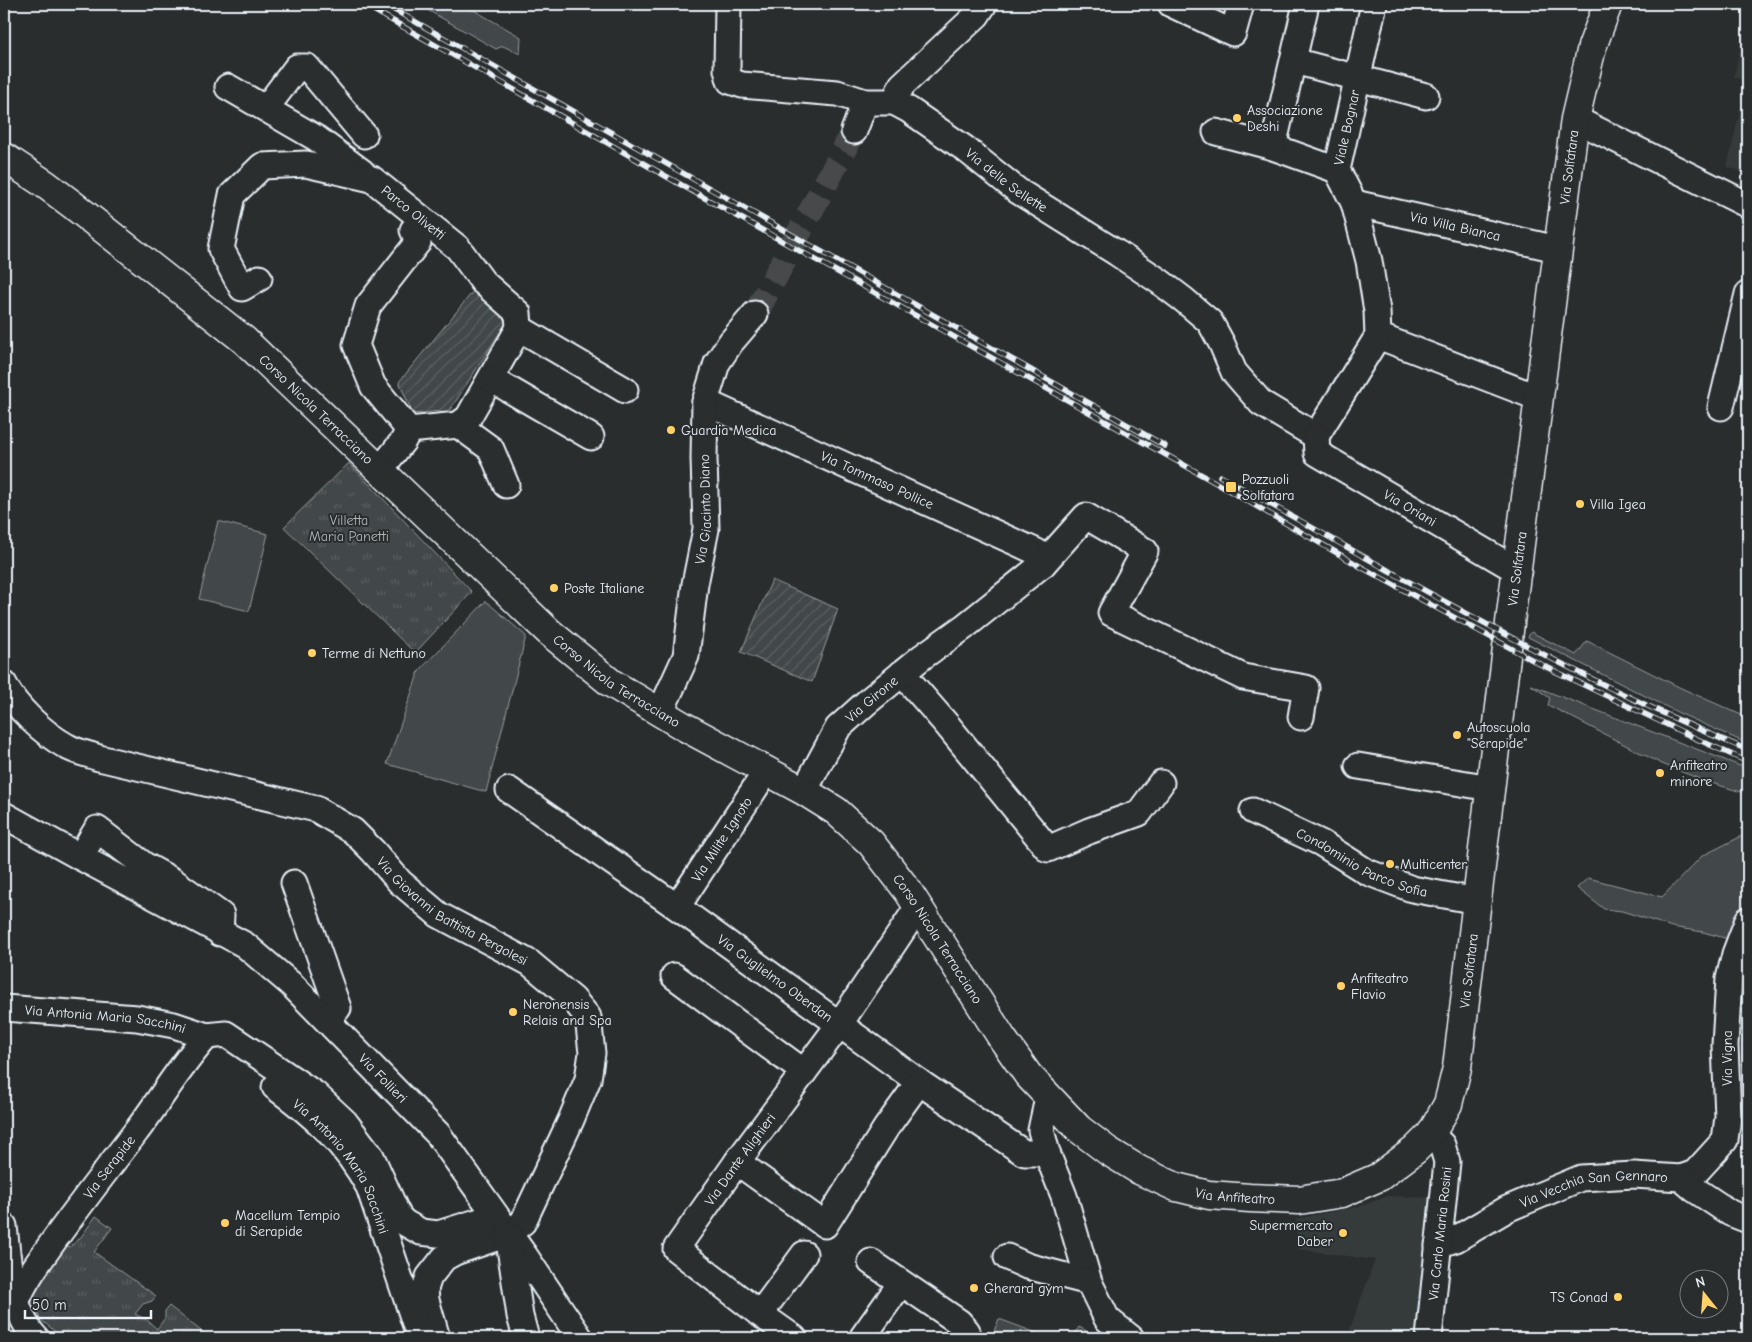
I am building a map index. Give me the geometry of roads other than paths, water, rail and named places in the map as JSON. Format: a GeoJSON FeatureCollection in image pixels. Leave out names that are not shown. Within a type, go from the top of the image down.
{"type":"FeatureCollection","features":[{"type":"Feature","properties":{"kind":"main road","name":"Via Solfatara"},"geometry":{"type":"LineString","coordinates":[[1431,1134],[1448,1104],[1457,1068],[1557,249],[1575,119],[1592,47],[1608,4]]}},
{"type":"Feature","properties":{"kind":"main road","name":"Corso Nicola Terracciano"},"geometry":{"type":"LineString","coordinates":[[4,157],[73,205],[244,340],[549,632],[611,683],[660,713],[804,791],[836,811],[871,843],[918,906],[1002,1038],[1028,1075],[1048,1098]]}},
{"type":"Feature","properties":{"kind":"main road","name":"Via Anfiteatro"},"geometry":{"type":"LineString","coordinates":[[1048,1098],[1080,1129],[1108,1151],[1139,1170],[1176,1187],[1233,1197],[1299,1200],[1342,1193],[1379,1177],[1415,1150],[1431,1134]]}},
{"type":"Feature","properties":{"kind":"street"},"geometry":{"type":"LineString","coordinates":[[728,4],[727,70],[730,81],[742,85],[837,93],[865,102],[894,102],[902,85],[977,14],[984,4]]}},
{"type":"Feature","properties":{"kind":"street"},"geometry":{"type":"LineString","coordinates":[[1171,4],[1233,33],[1242,4]]}},
{"type":"Feature","properties":{"kind":"street"},"geometry":{"type":"LineString","coordinates":[[1273,147],[1306,4]]}},
{"type":"Feature","properties":{"kind":"street","name":"Viale Bognar"},"geometry":{"type":"LineString","coordinates":[[1374,4],[1337,170],[1354,203],[1369,261],[1377,311],[1378,336]]}},
{"type":"Feature","properties":{"kind":"street"},"geometry":{"type":"LineString","coordinates":[[1294,61],[1426,96]]}},
{"type":"Feature","properties":{"kind":"street"},"geometry":{"type":"LineString","coordinates":[[266,108],[297,67],[307,66],[368,160]]}},
{"type":"Feature","properties":{"kind":"street"},"geometry":{"type":"LineString","coordinates":[[228,87],[316,138],[368,160]]}},
{"type":"Feature","properties":{"kind":"street"},"geometry":{"type":"LineString","coordinates":[[854,131],[865,102]]}},
{"type":"Feature","properties":{"kind":"street","name":"Via delle Sellette"},"geometry":{"type":"LineString","coordinates":[[894,102],[909,110],[964,148],[1018,191],[1117,253],[1184,300],[1210,322],[1234,372],[1261,403],[1316,436]]}},
{"type":"Feature","properties":{"kind":"street"},"geometry":{"type":"LineString","coordinates":[[1575,119],[1748,205]]}},
{"type":"Feature","properties":{"kind":"street"},"geometry":{"type":"LineString","coordinates":[[1216,132],[1273,147],[1337,170]]}},
{"type":"Feature","properties":{"kind":"street","name":"Parco Olivetti"},"geometry":{"type":"LineString","coordinates":[[259,278],[242,288],[220,249],[232,195],[262,166],[368,160],[458,248],[482,282],[518,313],[519,328]]}},
{"type":"Feature","properties":{"kind":"street","name":"Via Villa Bianca"},"geometry":{"type":"LineString","coordinates":[[1354,203],[1557,249]]}},
{"type":"Feature","properties":{"kind":"street","name":"Parco Olivetti"},"geometry":{"type":"LineString","coordinates":[[406,435],[373,386],[356,345],[368,306],[418,242],[413,230]]}},
{"type":"Feature","properties":{"kind":"street"},"geometry":{"type":"LineString","coordinates":[[1721,407],[1748,294]]}},
{"type":"Feature","properties":{"kind":"street","name":"Via Giacinto Diano"},"geometry":{"type":"LineString","coordinates":[[660,713],[686,656],[695,584],[709,529],[704,458],[705,402],[717,363],[731,342],[755,314]]}},
{"type":"Feature","properties":{"kind":"street"},"geometry":{"type":"LineString","coordinates":[[380,470],[406,435],[458,426],[468,418],[519,328],[625,390]]}},
{"type":"Feature","properties":{"kind":"street"},"geometry":{"type":"LineString","coordinates":[[1316,436],[1378,336],[1539,398]]}},
{"type":"Feature","properties":{"kind":"street"},"geometry":{"type":"LineString","coordinates":[[491,379],[591,438]]}},
{"type":"Feature","properties":{"kind":"street","name":"Via Tommaso Pollice"},"geometry":{"type":"LineString","coordinates":[[705,402],[1037,552],[1043,564]]}},
{"type":"Feature","properties":{"kind":"street"},"geometry":{"type":"LineString","coordinates":[[458,426],[491,449],[506,485]]}},
{"type":"Feature","properties":{"kind":"street","name":"Via Oriani"},"geometry":{"type":"LineString","coordinates":[[1316,436],[1317,453],[1518,571]]}},
{"type":"Feature","properties":{"kind":"street","name":"Via Girone"},"geometry":{"type":"LineString","coordinates":[[804,791],[838,728],[922,657],[964,627],[1043,564],[1086,516],[1145,551],[1111,614],[1243,677],[1306,688],[1301,717]]}},
{"type":"Feature","properties":{"kind":"street"},"geometry":{"type":"LineString","coordinates":[[902,673],[948,726],[1048,849],[1088,831],[1139,813],[1161,783]]}},
{"type":"Feature","properties":{"kind":"street","name":"Via Giovanni Battista Pergolesi"},"geometry":{"type":"LineString","coordinates":[[4,684],[15,703],[56,740],[68,747],[99,758],[316,808],[329,815],[352,831],[373,851],[400,882],[439,915],[530,963],[573,999],[588,1017],[592,1052],[590,1072],[571,1120],[523,1222],[492,1232]]}},
{"type":"Feature","properties":{"kind":"street"},"geometry":{"type":"LineString","coordinates":[[1358,766],[1491,788]]}},
{"type":"Feature","properties":{"kind":"street","name":"Via Milite Ignoto"},"geometry":{"type":"LineString","coordinates":[[677,907],[766,770]]}},
{"type":"Feature","properties":{"kind":"street","name":"Via Guglielmo Oberdan"},"geometry":{"type":"LineString","coordinates":[[509,790],[677,907],[919,1082],[1024,1153],[1047,1153]]}},
{"type":"Feature","properties":{"kind":"street","name":"Condominio Parco Sofia"},"geometry":{"type":"LineString","coordinates":[[1253,811],[1321,843],[1367,872],[1412,889],[1477,901]]}},
{"type":"Feature","properties":{"kind":"street"},"geometry":{"type":"LineString","coordinates":[[4,815],[80,857],[140,876]]}},
{"type":"Feature","properties":{"kind":"street"},"geometry":{"type":"LineString","coordinates":[[80,857],[96,829],[140,876]]}},
{"type":"Feature","properties":{"kind":"street","name":"Via Follieri"},"geometry":{"type":"LineString","coordinates":[[140,876],[167,891],[221,915],[220,933],[245,945],[292,985],[438,1134],[492,1232],[580,1338]]}},
{"type":"Feature","properties":{"kind":"street"},"geometry":{"type":"LineString","coordinates":[[294,883],[338,1008],[328,1020]]}},
{"type":"Feature","properties":{"kind":"street","name":"Via Dante Alighieri"},"geometry":{"type":"LineString","coordinates":[[760,1314],[676,1249],[737,1162],[839,1025],[918,906]]}},
{"type":"Feature","properties":{"kind":"street","name":"Via Vigna"},"geometry":{"type":"LineString","coordinates":[[1681,1178],[1696,1173],[1725,1140],[1728,1117],[1725,1045],[1730,979],[1735,954],[1748,920]]}},
{"type":"Feature","properties":{"kind":"street"},"geometry":{"type":"LineString","coordinates":[[674,976],[804,1072]]}},
{"type":"Feature","properties":{"kind":"street","name":"Via Antonia Maria Sacchini"},"geometry":{"type":"LineString","coordinates":[[4,1008],[137,1018],[174,1025],[207,1036]]}},
{"type":"Feature","properties":{"kind":"street"},"geometry":{"type":"LineString","coordinates":[[207,1036],[226,1034],[315,1094],[345,1122],[371,1156],[399,1217],[410,1226],[421,1232],[438,1234],[492,1232]]}},
{"type":"Feature","properties":{"kind":"street","name":"Via Serapide"},"geometry":{"type":"LineString","coordinates":[[17,1300],[27,1280],[70,1219],[143,1122],[190,1055],[207,1036]]}},
{"type":"Feature","properties":{"kind":"street","name":"Via Antonio Maria Sacchini"},"geometry":{"type":"LineString","coordinates":[[207,1036],[217,1046],[311,1114],[329,1130],[352,1159],[369,1187],[420,1338]]}},
{"type":"Feature","properties":{"kind":"street"},"geometry":{"type":"LineString","coordinates":[[737,1162],[825,1225],[886,1128],[919,1082]]}},
{"type":"Feature","properties":{"kind":"street"},"geometry":{"type":"LineString","coordinates":[[1048,1098],[1041,1130],[1047,1153],[1064,1196],[1089,1282],[1107,1319],[1131,1338]]}},
{"type":"Feature","properties":{"kind":"street","name":"Via Carlo Maria Rosini"},"geometry":{"type":"LineString","coordinates":[[1429,1338],[1447,1162],[1442,1145],[1431,1134]]}},
{"type":"Feature","properties":{"kind":"street","name":"Via Vecchia San Gennaro"},"geometry":{"type":"LineString","coordinates":[[1438,1245],[1456,1239],[1508,1209],[1581,1178],[1634,1175],[1681,1178],[1730,1213],[1748,1220]]}},
{"type":"Feature","properties":{"kind":"street"},"geometry":{"type":"LineString","coordinates":[[4,1226],[9,1268],[17,1300],[23,1319],[30,1332],[36,1338]]}},
{"type":"Feature","properties":{"kind":"street"},"geometry":{"type":"LineString","coordinates":[[438,1338],[426,1300],[425,1289],[429,1277],[444,1258],[492,1232]]}},
{"type":"Feature","properties":{"kind":"street"},"geometry":{"type":"LineString","coordinates":[[492,1232],[526,1338]]}},
{"type":"Feature","properties":{"kind":"street"},"geometry":{"type":"LineString","coordinates":[[794,1338],[760,1314],[804,1254]]}},
{"type":"Feature","properties":{"kind":"street"},"geometry":{"type":"LineString","coordinates":[[1007,1257],[1027,1266],[1089,1282]]}},
{"type":"Feature","properties":{"kind":"street"},"geometry":{"type":"LineString","coordinates":[[871,1262],[959,1322],[967,1331],[968,1338]]}},
{"type":"Feature","properties":{"kind":"street"},"geometry":{"type":"LineString","coordinates":[[862,1338],[901,1283]]}},
{"type":"Feature","properties":{"kind":"tunnel"},"geometry":{"type":"LineString","coordinates":[[755,314],[854,131]]}},
{"type":"Feature","properties":{"kind":"railway"},"geometry":{"type":"LineString","coordinates":[[363,4],[685,187],[1211,480],[1363,568],[1540,664],[1748,762]]}},
{"type":"Feature","properties":{"kind":"railway"},"geometry":{"type":"LineString","coordinates":[[384,4],[1165,446]]}},
{"type":"Feature","properties":{"kind":"railway"},"geometry":{"type":"LineString","coordinates":[[1220,476],[1546,656],[1680,721],[1748,750]]}},
{"type":"Feature","properties":{"kind":"place","name":"Associazione Deshi"},"geometry":{"type":"Point","coordinates":[1237,118]}},
{"type":"Feature","properties":{"kind":"place","name":"Guardia Medica"},"geometry":{"type":"Point","coordinates":[671,430]}},
{"type":"Feature","properties":{"kind":"place","name":"Pozzuoli Solfatara"},"geometry":{"type":"Point","coordinates":[1231,487]}},
{"type":"Feature","properties":{"kind":"place","name":"Villa Igea"},"geometry":{"type":"Point","coordinates":[1580,504]}},
{"type":"Feature","properties":{"kind":"place","name":"Poste Italiane"},"geometry":{"type":"Point","coordinates":[554,588]}},
{"type":"Feature","properties":{"kind":"place","name":"Terme di Nettuno"},"geometry":{"type":"Point","coordinates":[312,653]}},
{"type":"Feature","properties":{"kind":"place","name":"Autoscuola \"Serapide\""},"geometry":{"type":"Point","coordinates":[1457,735]}},
{"type":"Feature","properties":{"kind":"place","name":"Anfiteatro minore"},"geometry":{"type":"Point","coordinates":[1660,773]}},
{"type":"Feature","properties":{"kind":"place","name":"Multicenter"},"geometry":{"type":"Point","coordinates":[1390,864]}},
{"type":"Feature","properties":{"kind":"place","name":"Anfiteatro Flavio"},"geometry":{"type":"Point","coordinates":[1341,986]}},
{"type":"Feature","properties":{"kind":"place","name":"Neronensis Relais and Spa"},"geometry":{"type":"Point","coordinates":[513,1012]}},
{"type":"Feature","properties":{"kind":"place","name":"Macellum Tempio di Serapide"},"geometry":{"type":"Point","coordinates":[225,1223]}},
{"type":"Feature","properties":{"kind":"place","name":"Supermercato Daber"},"geometry":{"type":"Point","coordinates":[1343,1233]}},
{"type":"Feature","properties":{"kind":"place","name":"Gherard gym"},"geometry":{"type":"Point","coordinates":[974,1288]}},
{"type":"Feature","properties":{"kind":"place","name":"TS Conad"},"geometry":{"type":"Point","coordinates":[1618,1297]}},
{"type":"Feature","properties":{"kind":"park label","name":"Villetta Maria Panetti"},"geometry":{"type":"Point","coordinates":[349,528]}}]}
